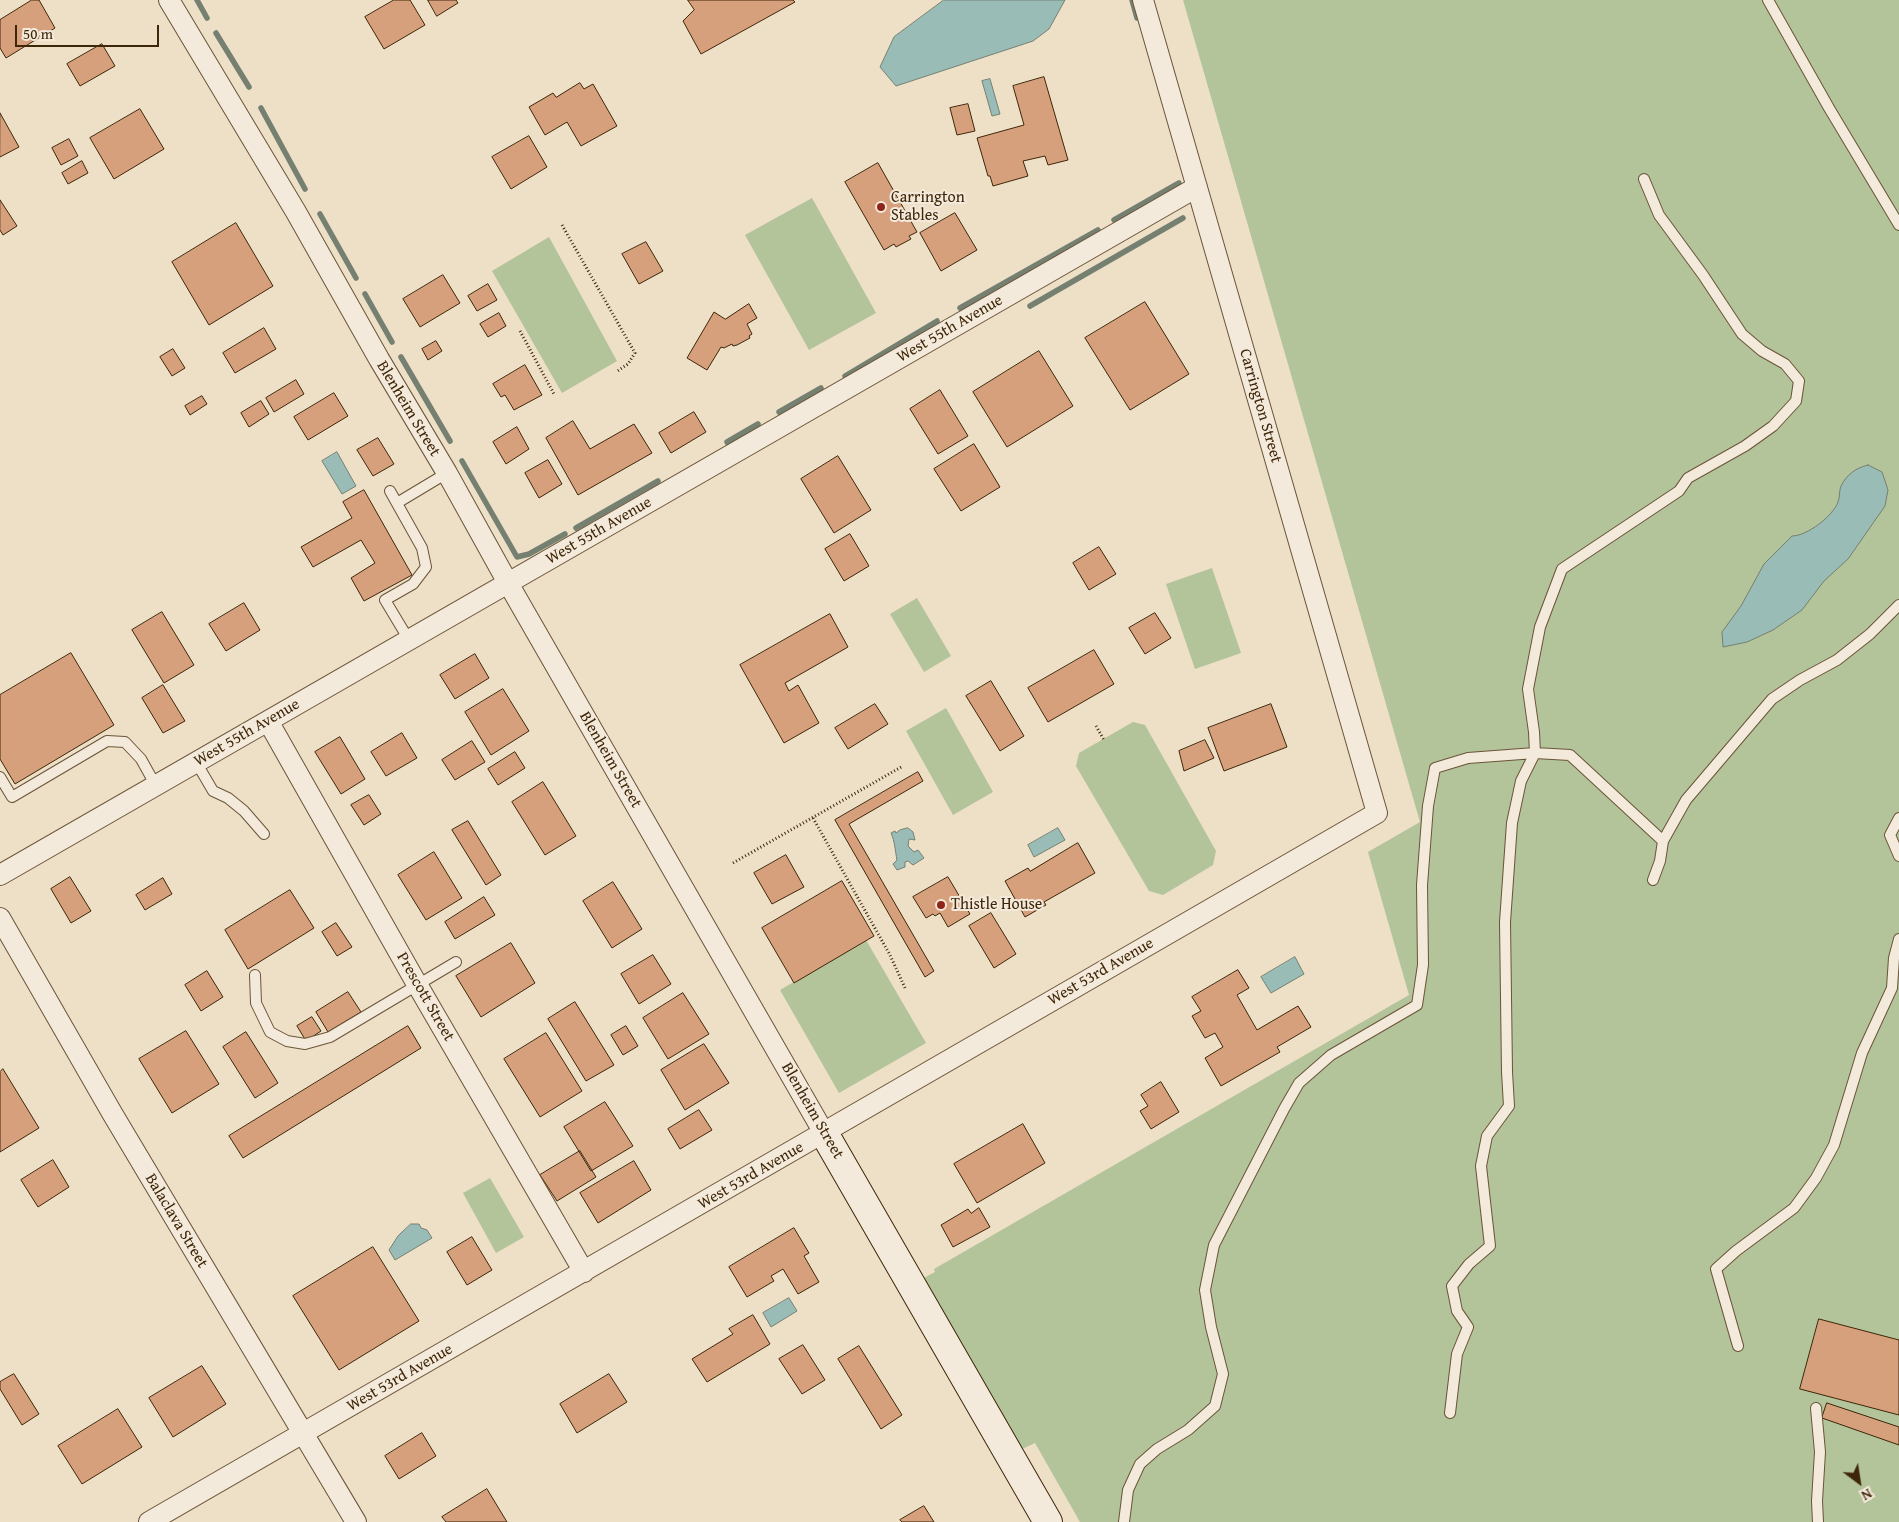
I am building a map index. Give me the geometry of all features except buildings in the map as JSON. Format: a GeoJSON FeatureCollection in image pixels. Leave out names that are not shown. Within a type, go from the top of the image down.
{"type":"FeatureCollection","features":[{"type":"Feature","properties":{"kind":"street","name":"Blenheim Street"},"geometry":{"type":"LineString","coordinates":[[169,0],[207,65],[245,124],[379,359],[447,473],[508,583],[1048,1522]]}},
{"type":"Feature","properties":{"kind":"street","name":"Carrington Street"},"geometry":{"type":"LineString","coordinates":[[1143,0],[1377,813]]}},
{"type":"Feature","properties":{"kind":"street","name":"West 55th Avenue"},"geometry":{"type":"LineString","coordinates":[[0,875],[1197,187]]}},
{"type":"Feature","properties":{"kind":"street","name":"Prescott Street"},"geometry":{"type":"LineString","coordinates":[[268,721],[418,986],[584,1272]]}},
{"type":"Feature","properties":{"kind":"street","name":"West 53rd Avenue"},"geometry":{"type":"LineString","coordinates":[[149,1522],[1377,813]]}},
{"type":"Feature","properties":{"kind":"street","name":"Balaclava Street"},"geometry":{"type":"LineString","coordinates":[[0,918],[141,1162],[305,1433],[356,1522]]}},
{"type":"Feature","properties":{"kind":"lane"},"geometry":{"type":"LineString","coordinates":[[1768,0],[1829,108],[1899,225]]}},
{"type":"Feature","properties":{"kind":"lane"},"geometry":{"type":"LineString","coordinates":[[1450,1413],[1457,1354],[1468,1327],[1457,1312],[1452,1286],[1469,1264],[1490,1246],[1481,1166],[1487,1136],[1509,1106],[1505,922],[1512,823],[1521,781],[1535,753],[1528,689],[1540,627],[1562,569],[1679,491],[1688,478],[1745,446],[1774,426],[1796,402],[1799,381],[1785,364],[1762,351],[1742,334],[1659,214],[1644,179]]}},
{"type":"Feature","properties":{"kind":"lane"},"geometry":{"type":"LineString","coordinates":[[397,503],[447,473]]}},
{"type":"Feature","properties":{"kind":"lane"},"geometry":{"type":"LineString","coordinates":[[390,491],[422,548],[426,566],[413,584],[385,600],[409,640]]}},
{"type":"Feature","properties":{"kind":"lane"},"geometry":{"type":"LineString","coordinates":[[1653,880],[1660,861],[1664,841],[1686,800],[1772,700],[1800,680],[1837,660],[1870,634],[1899,605]]}},
{"type":"Feature","properties":{"kind":"lane"},"geometry":{"type":"LineString","coordinates":[[0,776],[12,797],[107,741],[125,742],[141,759],[156,786]]}},
{"type":"Feature","properties":{"kind":"lane"},"geometry":{"type":"LineString","coordinates":[[1124,1522],[1128,1490],[1140,1464],[1157,1449],[1188,1430],[1215,1406],[1223,1374],[1205,1290],[1214,1245],[1284,1109],[1299,1083],[1331,1055],[1417,1006],[1423,965],[1422,885],[1428,806],[1435,768],[1468,758],[1535,753],[1570,755],[1664,841]]}},
{"type":"Feature","properties":{"kind":"lane"},"geometry":{"type":"LineString","coordinates":[[196,762],[213,791],[228,798],[244,811],[264,834]]}},
{"type":"Feature","properties":{"kind":"lane"},"geometry":{"type":"LineString","coordinates":[[1899,818],[1890,835],[1899,856]]}},
{"type":"Feature","properties":{"kind":"lane"},"geometry":{"type":"LineString","coordinates":[[1738,1346],[1716,1269],[1736,1251],[1794,1208],[1816,1178],[1834,1145],[1862,1053],[1892,988],[1894,958],[1899,940]]}},
{"type":"Feature","properties":{"kind":"lane"},"geometry":{"type":"LineString","coordinates":[[255,976],[256,1003],[270,1032],[287,1041],[306,1044],[330,1036],[456,962]]}},
{"type":"Feature","properties":{"kind":"lane"},"geometry":{"type":"LineString","coordinates":[[1816,1408],[1820,1452],[1817,1501],[1818,1522]]}},
{"type":"Feature","properties":{"kind":"path"},"geometry":{"type":"LineString","coordinates":[[562,225],[635,353],[628,364],[616,372]]}},
{"type":"Feature","properties":{"kind":"path"},"geometry":{"type":"LineString","coordinates":[[520,331],[554,394]]}},
{"type":"Feature","properties":{"kind":"path"},"geometry":{"type":"LineString","coordinates":[[1096,726],[1104,740]]}},
{"type":"Feature","properties":{"kind":"path"},"geometry":{"type":"LineString","coordinates":[[733,863],[903,766]]}},
{"type":"Feature","properties":{"kind":"path"},"geometry":{"type":"LineString","coordinates":[[813,818],[890,955],[905,988]]}},
{"type":"Feature","properties":{"kind":"green space"},"geometry":{"type":"Polygon","coordinates":[[[1183,0],[1899,0],[1899,1522],[1080,1522],[1035,1443],[1018,1451],[920,1280],[935,1272],[934,1269],[1409,995],[1368,852],[1420,822],[1183,0]]]}},
{"type":"Feature","properties":{"kind":"green space"},"geometry":{"type":"Polygon","coordinates":[[[812,198],[876,313],[809,350],[745,235],[812,198]]]}},
{"type":"Feature","properties":{"kind":"green space"},"geometry":{"type":"Polygon","coordinates":[[[549,237],[617,361],[562,393],[492,271],[549,237]]]}},
{"type":"Feature","properties":{"kind":"green space"},"geometry":{"type":"Polygon","coordinates":[[[1212,568],[1241,653],[1195,669],[1166,584],[1212,568]]]}},
{"type":"Feature","properties":{"kind":"green space"},"geometry":{"type":"Polygon","coordinates":[[[917,598],[951,656],[924,672],[890,614],[917,598]]]}},
{"type":"Feature","properties":{"kind":"green space"},"geometry":{"type":"Polygon","coordinates":[[[946,708],[993,792],[953,815],[906,731],[946,708]]]}},
{"type":"Feature","properties":{"kind":"green space"},"geometry":{"type":"Polygon","coordinates":[[[1133,722],[1145,725],[1216,851],[1213,865],[1163,895],[1149,891],[1076,766],[1079,753],[1133,722]]]}},
{"type":"Feature","properties":{"kind":"green space"},"geometry":{"type":"Polygon","coordinates":[[[866,940],[926,1043],[839,1093],[780,990],[866,940]]]}},
{"type":"Feature","properties":{"kind":"green space"},"geometry":{"type":"Polygon","coordinates":[[[490,1178],[524,1237],[496,1253],[463,1193],[490,1178]]]}},
{"type":"Feature","properties":{"kind":"water"},"geometry":{"type":"Polygon","coordinates":[[[944,0],[1065,0],[1049,29],[1033,41],[896,86],[880,67],[894,37],[944,0]]]}},
{"type":"Feature","properties":{"kind":"water"},"geometry":{"type":"Polygon","coordinates":[[[990,79],[1000,114],[992,116],[982,81],[990,79]]]}},
{"type":"Feature","properties":{"kind":"water"},"geometry":{"type":"Polygon","coordinates":[[[337,452],[356,486],[342,494],[322,461],[337,452]]]}},
{"type":"Feature","properties":{"kind":"water"},"geometry":{"type":"Polygon","coordinates":[[[1868,465],[1882,472],[1888,490],[1885,506],[1848,559],[1824,581],[1802,610],[1773,630],[1747,642],[1723,647],[1722,632],[1741,606],[1764,564],[1792,536],[1805,533],[1825,519],[1839,500],[1841,486],[1846,478],[1856,470],[1868,465]]]}},
{"type":"Feature","properties":{"kind":"water"},"geometry":{"type":"Polygon","coordinates":[[[908,828],[913,832],[915,840],[909,839],[908,846],[914,852],[918,850],[924,858],[913,865],[908,861],[905,862],[905,867],[897,870],[893,864],[897,860],[891,833],[908,828]]]}},
{"type":"Feature","properties":{"kind":"water"},"geometry":{"type":"Polygon","coordinates":[[[1058,828],[1065,840],[1034,857],[1028,845],[1058,828]]]}},
{"type":"Feature","properties":{"kind":"water"},"geometry":{"type":"Polygon","coordinates":[[[1295,957],[1304,974],[1271,993],[1261,977],[1295,957]]]}},
{"type":"Feature","properties":{"kind":"water"},"geometry":{"type":"Polygon","coordinates":[[[411,1224],[419,1224],[421,1228],[427,1230],[432,1238],[395,1260],[389,1250],[398,1236],[411,1224]]]}},
{"type":"Feature","properties":{"kind":"water"},"geometry":{"type":"Polygon","coordinates":[[[789,1298],[797,1311],[771,1327],[763,1313],[789,1298]]]}},
{"type":"Feature","properties":{"kind":"waterway"},"geometry":{"type":"LineString","coordinates":[[197,0],[207,18]]}},
{"type":"Feature","properties":{"kind":"waterway"},"geometry":{"type":"LineString","coordinates":[[1132,0],[1137,18]]}},
{"type":"Feature","properties":{"kind":"waterway"},"geometry":{"type":"LineString","coordinates":[[216,33],[249,87]]}},
{"type":"Feature","properties":{"kind":"waterway"},"geometry":{"type":"LineString","coordinates":[[261,108],[305,189]]}},
{"type":"Feature","properties":{"kind":"waterway"},"geometry":{"type":"LineString","coordinates":[[1114,220],[1179,183]]}},
{"type":"Feature","properties":{"kind":"waterway"},"geometry":{"type":"LineString","coordinates":[[320,214],[356,278]]}},
{"type":"Feature","properties":{"kind":"waterway"},"geometry":{"type":"LineString","coordinates":[[1030,306],[1183,218]]}},
{"type":"Feature","properties":{"kind":"waterway"},"geometry":{"type":"LineString","coordinates":[[960,308],[1098,230]]}},
{"type":"Feature","properties":{"kind":"waterway"},"geometry":{"type":"LineString","coordinates":[[365,294],[392,342]]}},
{"type":"Feature","properties":{"kind":"waterway"},"geometry":{"type":"LineString","coordinates":[[845,376],[937,321]]}},
{"type":"Feature","properties":{"kind":"waterway"},"geometry":{"type":"LineString","coordinates":[[401,357],[450,441]]}},
{"type":"Feature","properties":{"kind":"waterway"},"geometry":{"type":"LineString","coordinates":[[779,412],[821,388]]}},
{"type":"Feature","properties":{"kind":"waterway"},"geometry":{"type":"LineString","coordinates":[[727,442],[758,424]]}},
{"type":"Feature","properties":{"kind":"waterway"},"geometry":{"type":"LineString","coordinates":[[462,461],[517,557],[529,554],[565,534]]}},
{"type":"Feature","properties":{"kind":"waterway"},"geometry":{"type":"LineString","coordinates":[[576,528],[658,481]]}},
{"type":"Feature","properties":{"kind":"place","name":"Carrington Stables"},"geometry":{"type":"Point","coordinates":[881,207]}},
{"type":"Feature","properties":{"kind":"place","name":"Thistle House"},"geometry":{"type":"Point","coordinates":[941,905]}}]}
